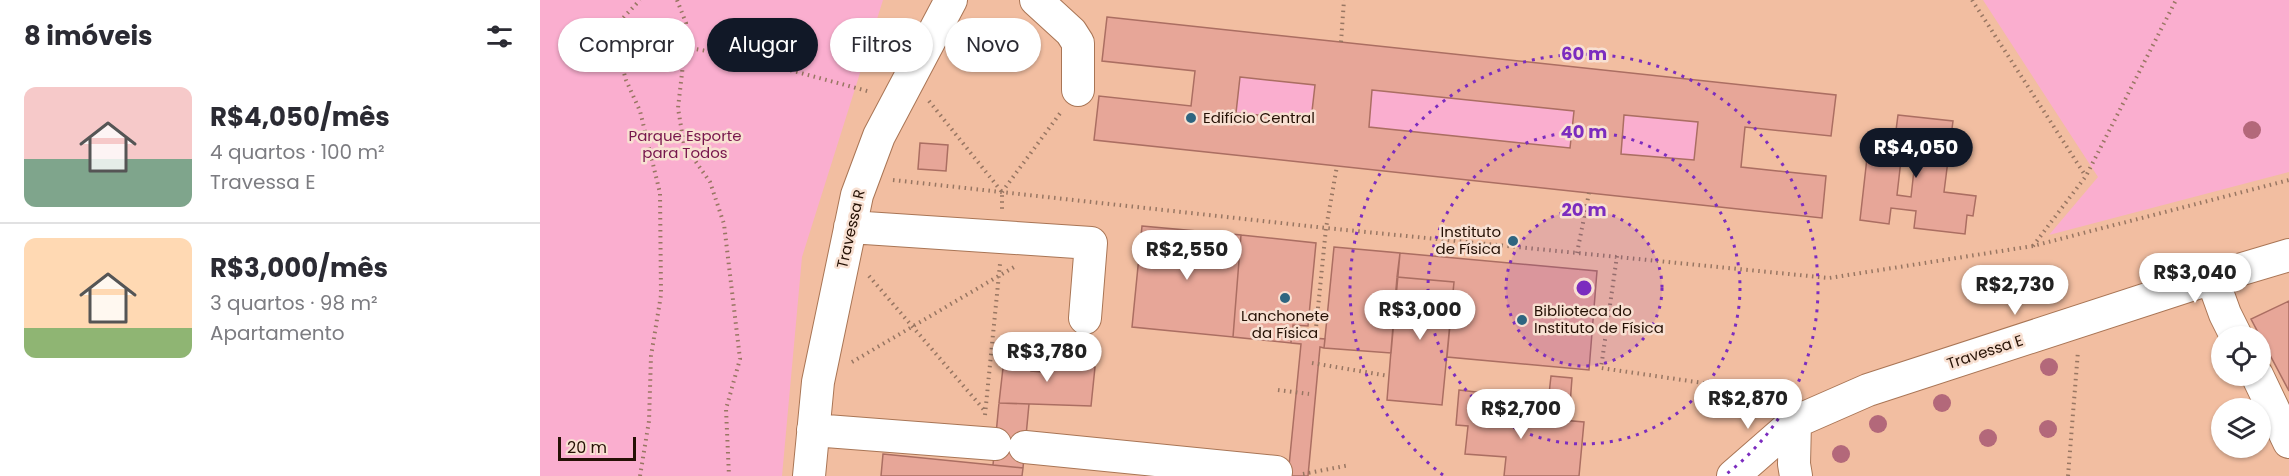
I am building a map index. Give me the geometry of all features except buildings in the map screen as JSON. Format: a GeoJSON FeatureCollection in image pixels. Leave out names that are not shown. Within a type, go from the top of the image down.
{"type":"FeatureCollection","features":[{"type":"Feature","properties":{"kind":"street","name":"Travessa R"},"geometry":{"type":"LineString","coordinates":[[809,476],[818,382],[857,195],[879,136],[951,0]]}},
{"type":"Feature","properties":{"kind":"street"},"geometry":{"type":"LineString","coordinates":[[1036,0],[1071,32],[1078,43],[1078,90]]}},
{"type":"Feature","properties":{"kind":"street"},"geometry":{"type":"LineString","coordinates":[[848,237],[1003,237],[1063,239],[1091,243],[1085,318]]}},
{"type":"Feature","properties":{"kind":"street","name":"Travessa E"},"geometry":{"type":"LineString","coordinates":[[1733,476],[1794,409],[1868,390],[2080,320],[2289,255]]}},
{"type":"Feature","properties":{"kind":"street"},"geometry":{"type":"LineString","coordinates":[[2212,278],[2231,326]]}},
{"type":"Feature","properties":{"kind":"street"},"geometry":{"type":"LineString","coordinates":[[2262,386],[2289,442]]}},
{"type":"Feature","properties":{"kind":"street"},"geometry":{"type":"LineString","coordinates":[[1794,409],[1796,476]]}},
{"type":"Feature","properties":{"kind":"street"},"geometry":{"type":"LineString","coordinates":[[813,430],[1001,444],[1288,473]]}},
{"type":"Feature","properties":{"kind":"path"},"geometry":{"type":"LineString","coordinates":[[639,476],[649,421],[651,356],[661,295],[660,193],[640,111],[626,80],[616,44],[622,19],[640,0]]}},
{"type":"Feature","properties":{"kind":"path"},"geometry":{"type":"LineString","coordinates":[[677,0],[684,18]]}},
{"type":"Feature","properties":{"kind":"path"},"geometry":{"type":"LineString","coordinates":[[1341,42],[1344,0]]}},
{"type":"Feature","properties":{"kind":"path"},"geometry":{"type":"LineString","coordinates":[[1972,0],[2086,176]]}},
{"type":"Feature","properties":{"kind":"path"},"geometry":{"type":"LineString","coordinates":[[2033,246],[2086,176],[2176,0]]}},
{"type":"Feature","properties":{"kind":"path"},"geometry":{"type":"LineString","coordinates":[[695,49],[748,59],[857,87]]}},
{"type":"Feature","properties":{"kind":"path"},"geometry":{"type":"LineString","coordinates":[[682,72],[678,108],[684,145],[710,182],[724,224],[740,358],[726,409],[729,476]]}},
{"type":"Feature","properties":{"kind":"path"},"geometry":{"type":"LineString","coordinates":[[910,77],[1002,192],[1003,237]]}},
{"type":"Feature","properties":{"kind":"path"},"geometry":{"type":"LineString","coordinates":[[1002,192],[1046,133]]}},
{"type":"Feature","properties":{"kind":"path"},"geometry":{"type":"LineString","coordinates":[[1315,338],[1326,228],[1337,166]]}},
{"type":"Feature","properties":{"kind":"path"},"geometry":{"type":"LineString","coordinates":[[864,177],[1326,228],[1829,278],[2033,246],[2289,180]]}},
{"type":"Feature","properties":{"kind":"path"},"geometry":{"type":"LineString","coordinates":[[1577,253],[1590,193]]}},
{"type":"Feature","properties":{"kind":"path"},"geometry":{"type":"LineString","coordinates":[[848,237],[913,327],[985,411],[1001,444]]}},
{"type":"Feature","properties":{"kind":"path"},"geometry":{"type":"LineString","coordinates":[[1617,256],[1601,368],[1794,409]]}},
{"type":"Feature","properties":{"kind":"path"},"geometry":{"type":"LineString","coordinates":[[818,382],[1018,265]]}},
{"type":"Feature","properties":{"kind":"path"},"geometry":{"type":"LineString","coordinates":[[985,411],[998,277]]}},
{"type":"Feature","properties":{"kind":"path"},"geometry":{"type":"LineString","coordinates":[[2068,476],[2080,320]]}},
{"type":"Feature","properties":{"kind":"path"},"geometry":{"type":"LineString","coordinates":[[1312,363],[1389,376]]}},
{"type":"Feature","properties":{"kind":"path"},"geometry":{"type":"LineString","coordinates":[[1278,390],[1309,394]]}},
{"type":"Feature","properties":{"kind":"path"},"geometry":{"type":"LineString","coordinates":[[1288,473],[1350,465]]}},
{"type":"Feature","properties":{"kind":"shaded area","name":"Instituto de Física"},"geometry":{"type":"Polygon","coordinates":[[[540,0],[2289,0],[2289,476],[540,476],[540,0]]]}},
{"type":"Feature","properties":{"kind":"green space","name":"Parque Esporte para Todos"},"geometry":{"type":"Polygon","coordinates":[[[540,0],[883,0],[877,18],[830,18],[830,72],[860,72],[802,257],[782,476],[540,476],[540,0]]]}},
{"type":"Feature","properties":{"kind":"green space"},"geometry":{"type":"Polygon","coordinates":[[[1983,0],[2289,0],[2289,172],[2049,235],[2098,177],[1983,0]]]}},
{"type":"Feature","properties":{"kind":"green space"},"geometry":{"type":"Polygon","coordinates":[[[1240,77],[1315,85],[1311,120],[1236,113],[1240,77]]]}},
{"type":"Feature","properties":{"kind":"green space"},"geometry":{"type":"Polygon","coordinates":[[[1372,90],[1574,111],[1570,148],[1369,127],[1372,90]]]}},
{"type":"Feature","properties":{"kind":"green space"},"geometry":{"type":"Polygon","coordinates":[[[1624,115],[1698,122],[1694,160],[1621,154],[1624,115]]]}},
{"type":"Feature","properties":{"kind":"place","name":"Edifício Central"},"geometry":{"type":"Point","coordinates":[1191,118]}},
{"type":"Feature","properties":{"kind":"place","name":"Instituto de Física"},"geometry":{"type":"Point","coordinates":[1513,241]}},
{"type":"Feature","properties":{"kind":"place","name":"Lanchonete da Física"},"geometry":{"type":"Point","coordinates":[1285,298]}},
{"type":"Feature","properties":{"kind":"place","name":"Biblioteca do Instituto de Física"},"geometry":{"type":"Point","coordinates":[1522,320]}}]}
